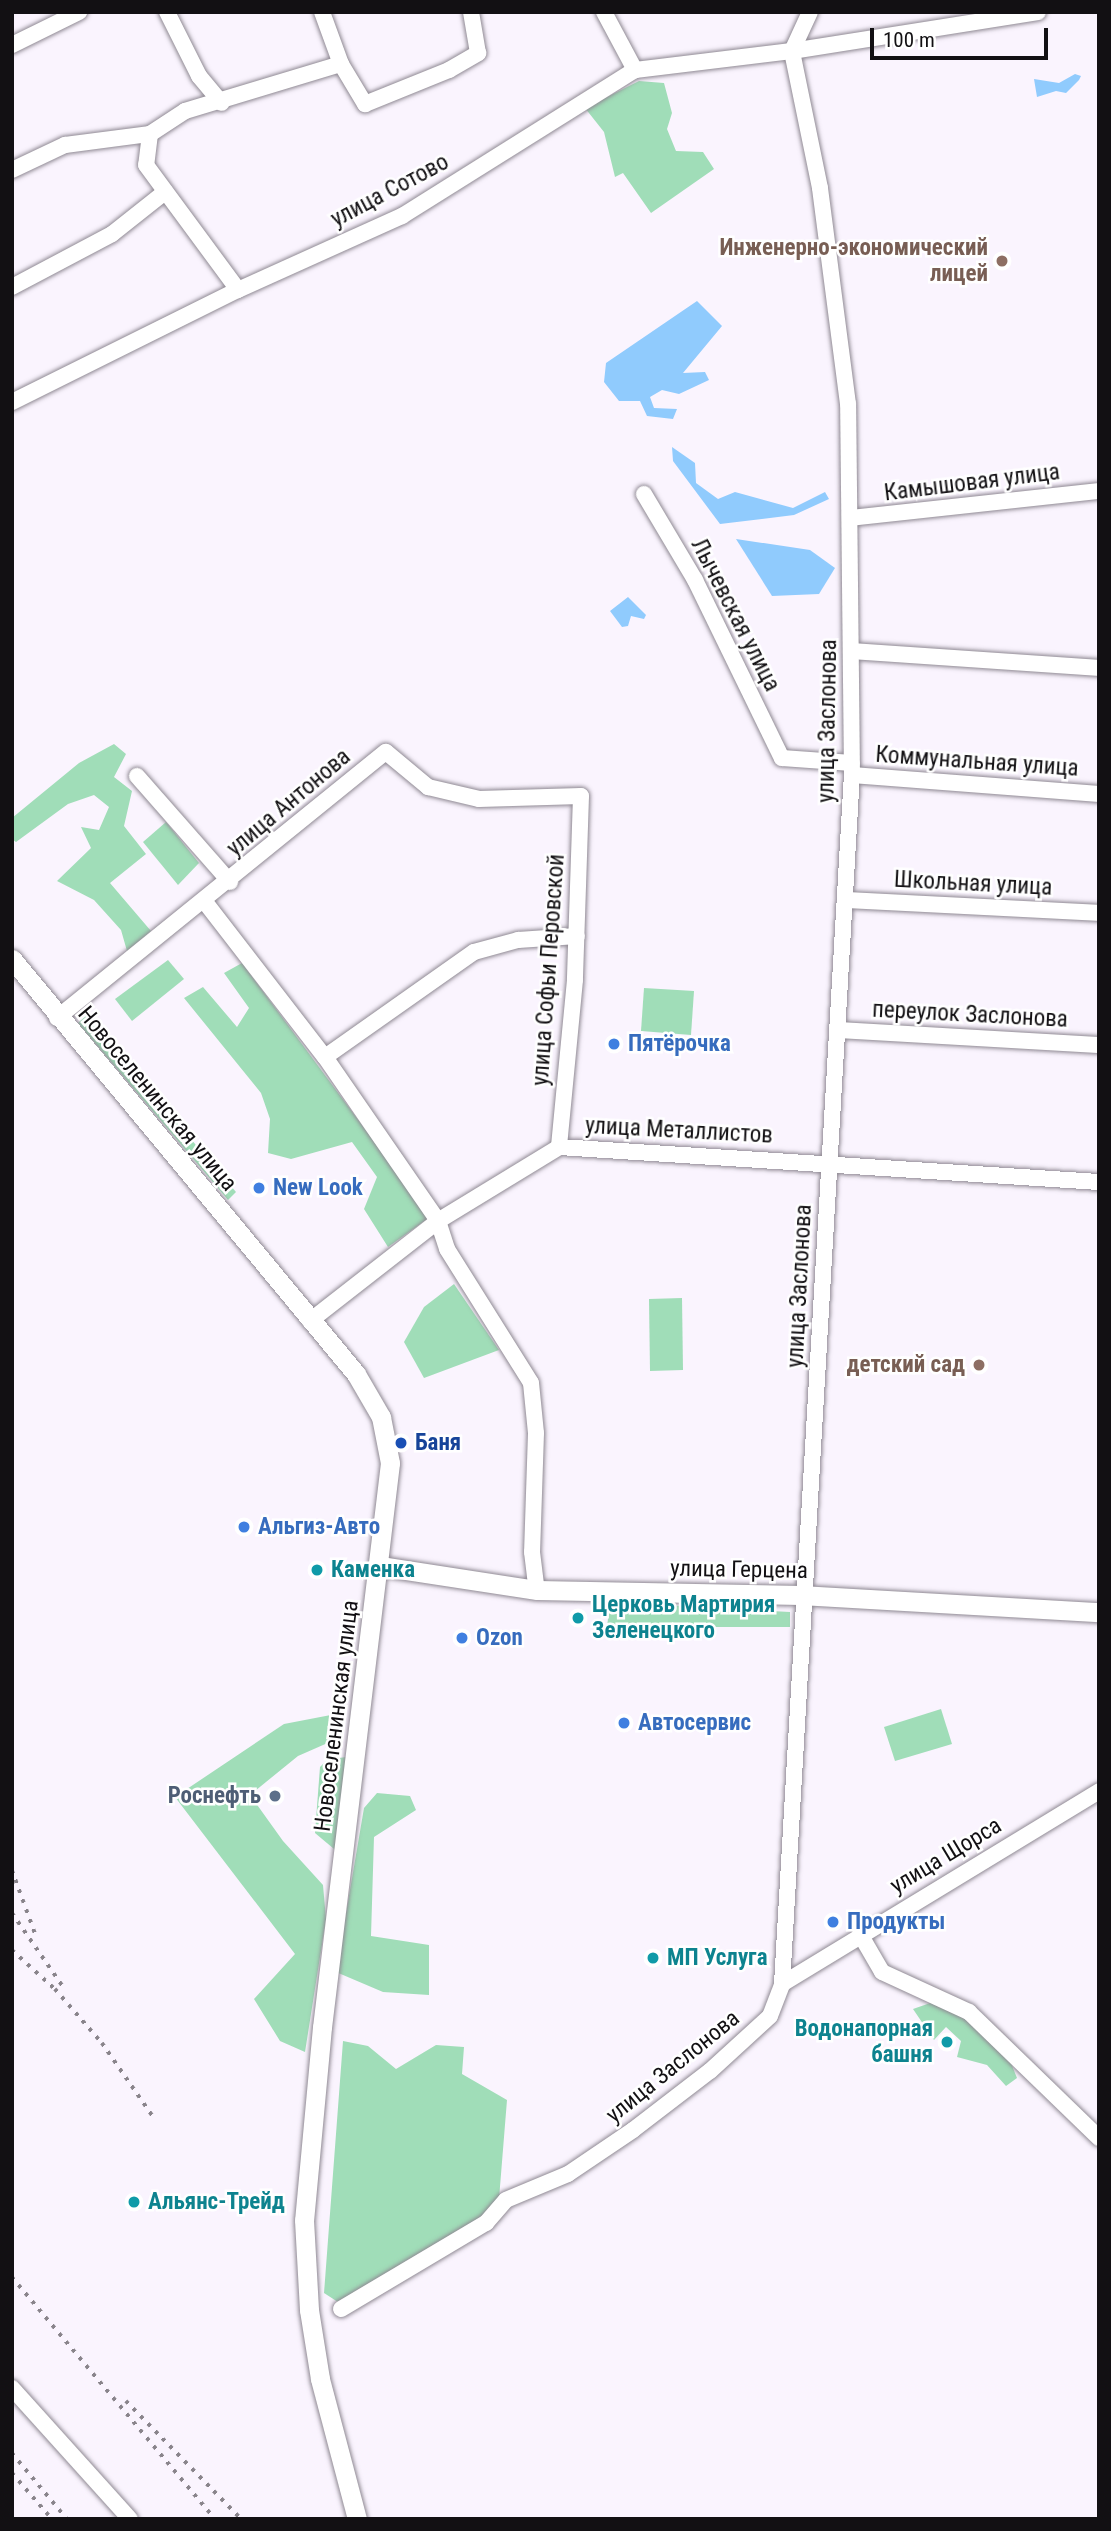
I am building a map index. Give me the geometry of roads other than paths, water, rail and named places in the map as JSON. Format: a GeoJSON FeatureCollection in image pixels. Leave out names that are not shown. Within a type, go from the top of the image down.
{"type":"FeatureCollection","features":[{"type":"Feature","properties":{"kind":"main road","name":"Новоселенинская улица"},"geometry":{"type":"LineString","coordinates":[[12,959],[57,1018],[356,1374],[381,1417],[390,1464],[380,1566],[322,2027],[304,2220],[309,2310],[320,2379],[356,2519]]}},
{"type":"Feature","properties":{"kind":"main road","name":"улица Герцена"},"geometry":{"type":"LineString","coordinates":[[380,1566],[537,1590],[801,1595],[1099,1612]]}},
{"type":"Feature","properties":{"kind":"street"},"geometry":{"type":"LineString","coordinates":[[12,45],[79,12]]}},
{"type":"Feature","properties":{"kind":"street"},"geometry":{"type":"LineString","coordinates":[[167,12],[199,76],[222,103]]}},
{"type":"Feature","properties":{"kind":"street"},"geometry":{"type":"LineString","coordinates":[[322,12],[341,64],[365,104],[478,53],[471,12]]}},
{"type":"Feature","properties":{"kind":"street"},"geometry":{"type":"LineString","coordinates":[[604,12],[635,70]]}},
{"type":"Feature","properties":{"kind":"street"},"geometry":{"type":"LineString","coordinates":[[792,51],[810,12]]}},
{"type":"Feature","properties":{"kind":"street","name":"улица Сотово"},"geometry":{"type":"LineString","coordinates":[[12,402],[238,290],[402,216],[635,70],[792,51],[932,20],[1038,12]]}},
{"type":"Feature","properties":{"kind":"street","name":"улица Заслонова"},"geometry":{"type":"LineString","coordinates":[[341,2309],[486,2223],[506,2200],[568,2174],[710,2071],[770,2016],[782,1984],[801,1595],[830,1162],[852,769],[848,404],[810,125],[792,51]]}},
{"type":"Feature","properties":{"kind":"street"},"geometry":{"type":"LineString","coordinates":[[12,170],[65,145],[150,134],[185,111],[222,103],[341,64]]}},
{"type":"Feature","properties":{"kind":"street"},"geometry":{"type":"LineString","coordinates":[[150,134],[146,165],[238,290]]}},
{"type":"Feature","properties":{"kind":"street"},"geometry":{"type":"LineString","coordinates":[[12,287],[112,234],[165,192]]}},
{"type":"Feature","properties":{"kind":"street","name":"Камышовая улица"},"geometry":{"type":"LineString","coordinates":[[850,518],[1099,491]]}},
{"type":"Feature","properties":{"kind":"street","name":"Лычевская улица"},"geometry":{"type":"LineString","coordinates":[[644,495],[695,580],[782,758]]}},
{"type":"Feature","properties":{"kind":"street"},"geometry":{"type":"LineString","coordinates":[[852,651],[1099,668]]}},
{"type":"Feature","properties":{"kind":"street","name":"улица Антонова"},"geometry":{"type":"LineString","coordinates":[[57,1018],[230,882],[387,752],[428,788],[479,799],[581,796]]}},
{"type":"Feature","properties":{"kind":"street","name":"Коммунальная улица"},"geometry":{"type":"LineString","coordinates":[[782,758],[852,769],[1099,794]]}},
{"type":"Feature","properties":{"kind":"street"},"geometry":{"type":"LineString","coordinates":[[137,776],[230,882]]}},
{"type":"Feature","properties":{"kind":"street","name":"улица Софьи Перовской"},"geometry":{"type":"LineString","coordinates":[[559,1147],[577,936],[581,796]]}},
{"type":"Feature","properties":{"kind":"street","name":"Школьная улица"},"geometry":{"type":"LineString","coordinates":[[845,900],[1099,913]]}},
{"type":"Feature","properties":{"kind":"street"},"geometry":{"type":"LineString","coordinates":[[205,902],[325,1057],[438,1221],[447,1249],[531,1383],[537,1433],[532,1552],[537,1590]]}},
{"type":"Feature","properties":{"kind":"street"},"geometry":{"type":"LineString","coordinates":[[325,1057],[474,952],[518,940],[577,936]]}},
{"type":"Feature","properties":{"kind":"street","name":"переулок Заслонова"},"geometry":{"type":"LineString","coordinates":[[838,1030],[1099,1045]]}},
{"type":"Feature","properties":{"kind":"street","name":"улица Металлистов"},"geometry":{"type":"LineString","coordinates":[[310,1321],[438,1221],[559,1147],[830,1162],[1099,1182]]}},
{"type":"Feature","properties":{"kind":"street","name":"улица Щорса"},"geometry":{"type":"LineString","coordinates":[[782,1984],[860,1934],[1099,1791]]}},
{"type":"Feature","properties":{"kind":"street"},"geometry":{"type":"LineString","coordinates":[[860,1934],[882,1972],[969,2012],[1099,2138]]}},
{"type":"Feature","properties":{"kind":"street"},"geometry":{"type":"LineString","coordinates":[[12,2388],[130,2519]]}},
{"type":"Feature","properties":{"kind":"water"},"geometry":{"type":"Polygon","coordinates":[[[1075,74],[1081,76],[1066,93],[1056,91],[1037,97],[1034,79],[1059,83],[1075,74]]]}},
{"type":"Feature","properties":{"kind":"water"},"geometry":{"type":"Polygon","coordinates":[[[697,301],[722,326],[683,373],[705,372],[709,380],[679,394],[662,390],[650,397],[654,408],[677,409],[673,419],[647,416],[640,401],[619,401],[604,382],[606,363],[697,301]]]}},
{"type":"Feature","properties":{"kind":"water"},"geometry":{"type":"Polygon","coordinates":[[[672,447],[695,463],[696,483],[718,499],[735,492],[793,508],[825,492],[829,499],[794,515],[720,524],[673,461],[672,447]]]}},
{"type":"Feature","properties":{"kind":"water"},"geometry":{"type":"Polygon","coordinates":[[[736,539],[810,550],[835,568],[819,594],[772,596],[736,539]]]}},
{"type":"Feature","properties":{"kind":"water"},"geometry":{"type":"Polygon","coordinates":[[[628,597],[646,615],[644,619],[631,616],[628,626],[622,627],[610,611],[628,597]]]}},
{"type":"Feature","properties":{"kind":"railway"},"geometry":{"type":"LineString","coordinates":[[12,1870],[36,1936]]}},
{"type":"Feature","properties":{"kind":"railway"},"geometry":{"type":"LineString","coordinates":[[12,1913],[64,1988]]}},
{"type":"Feature","properties":{"kind":"railway"},"geometry":{"type":"LineString","coordinates":[[12,1950],[55,1989],[102,2043],[154,2118]]}},
{"type":"Feature","properties":{"kind":"railway"},"geometry":{"type":"LineString","coordinates":[[12,2277],[215,2519]]}},
{"type":"Feature","properties":{"kind":"railway"},"geometry":{"type":"LineString","coordinates":[[126,2401],[241,2519]]}},
{"type":"Feature","properties":{"kind":"railway"},"geometry":{"type":"LineString","coordinates":[[12,2453],[67,2519]]}},
{"type":"Feature","properties":{"kind":"railway"},"geometry":{"type":"LineString","coordinates":[[12,2473],[52,2519]]}},
{"type":"Feature","properties":{"kind":"place","name":"Инженерно-экономический лицей"},"geometry":{"type":"Point","coordinates":[1002,261]}},
{"type":"Feature","properties":{"kind":"place","name":"Пятёрочка"},"geometry":{"type":"Point","coordinates":[614,1044]}},
{"type":"Feature","properties":{"kind":"place","name":"New Look"},"geometry":{"type":"Point","coordinates":[259,1188]}},
{"type":"Feature","properties":{"kind":"place","name":"детский сад"},"geometry":{"type":"Point","coordinates":[979,1365]}},
{"type":"Feature","properties":{"kind":"place","name":"Баня"},"geometry":{"type":"Point","coordinates":[401,1443]}},
{"type":"Feature","properties":{"kind":"place","name":"Альгиз-Авто"},"geometry":{"type":"Point","coordinates":[244,1527]}},
{"type":"Feature","properties":{"kind":"place","name":"Каменка"},"geometry":{"type":"Point","coordinates":[317,1570]}},
{"type":"Feature","properties":{"kind":"place","name":"Церковь Мартирия Зеленецкого"},"geometry":{"type":"Point","coordinates":[578,1618]}},
{"type":"Feature","properties":{"kind":"place","name":"Ozon"},"geometry":{"type":"Point","coordinates":[462,1638]}},
{"type":"Feature","properties":{"kind":"place","name":"Автосервис"},"geometry":{"type":"Point","coordinates":[624,1723]}},
{"type":"Feature","properties":{"kind":"place","name":"Роснефть"},"geometry":{"type":"Point","coordinates":[275,1796]}},
{"type":"Feature","properties":{"kind":"place","name":"Продукты"},"geometry":{"type":"Point","coordinates":[833,1922]}},
{"type":"Feature","properties":{"kind":"place","name":"МП Услуга"},"geometry":{"type":"Point","coordinates":[653,1958]}},
{"type":"Feature","properties":{"kind":"place","name":"Водонапорная башня"},"geometry":{"type":"Point","coordinates":[947,2042]}},
{"type":"Feature","properties":{"kind":"place","name":"Альянс-Трейд"},"geometry":{"type":"Point","coordinates":[134,2202]}}]}
